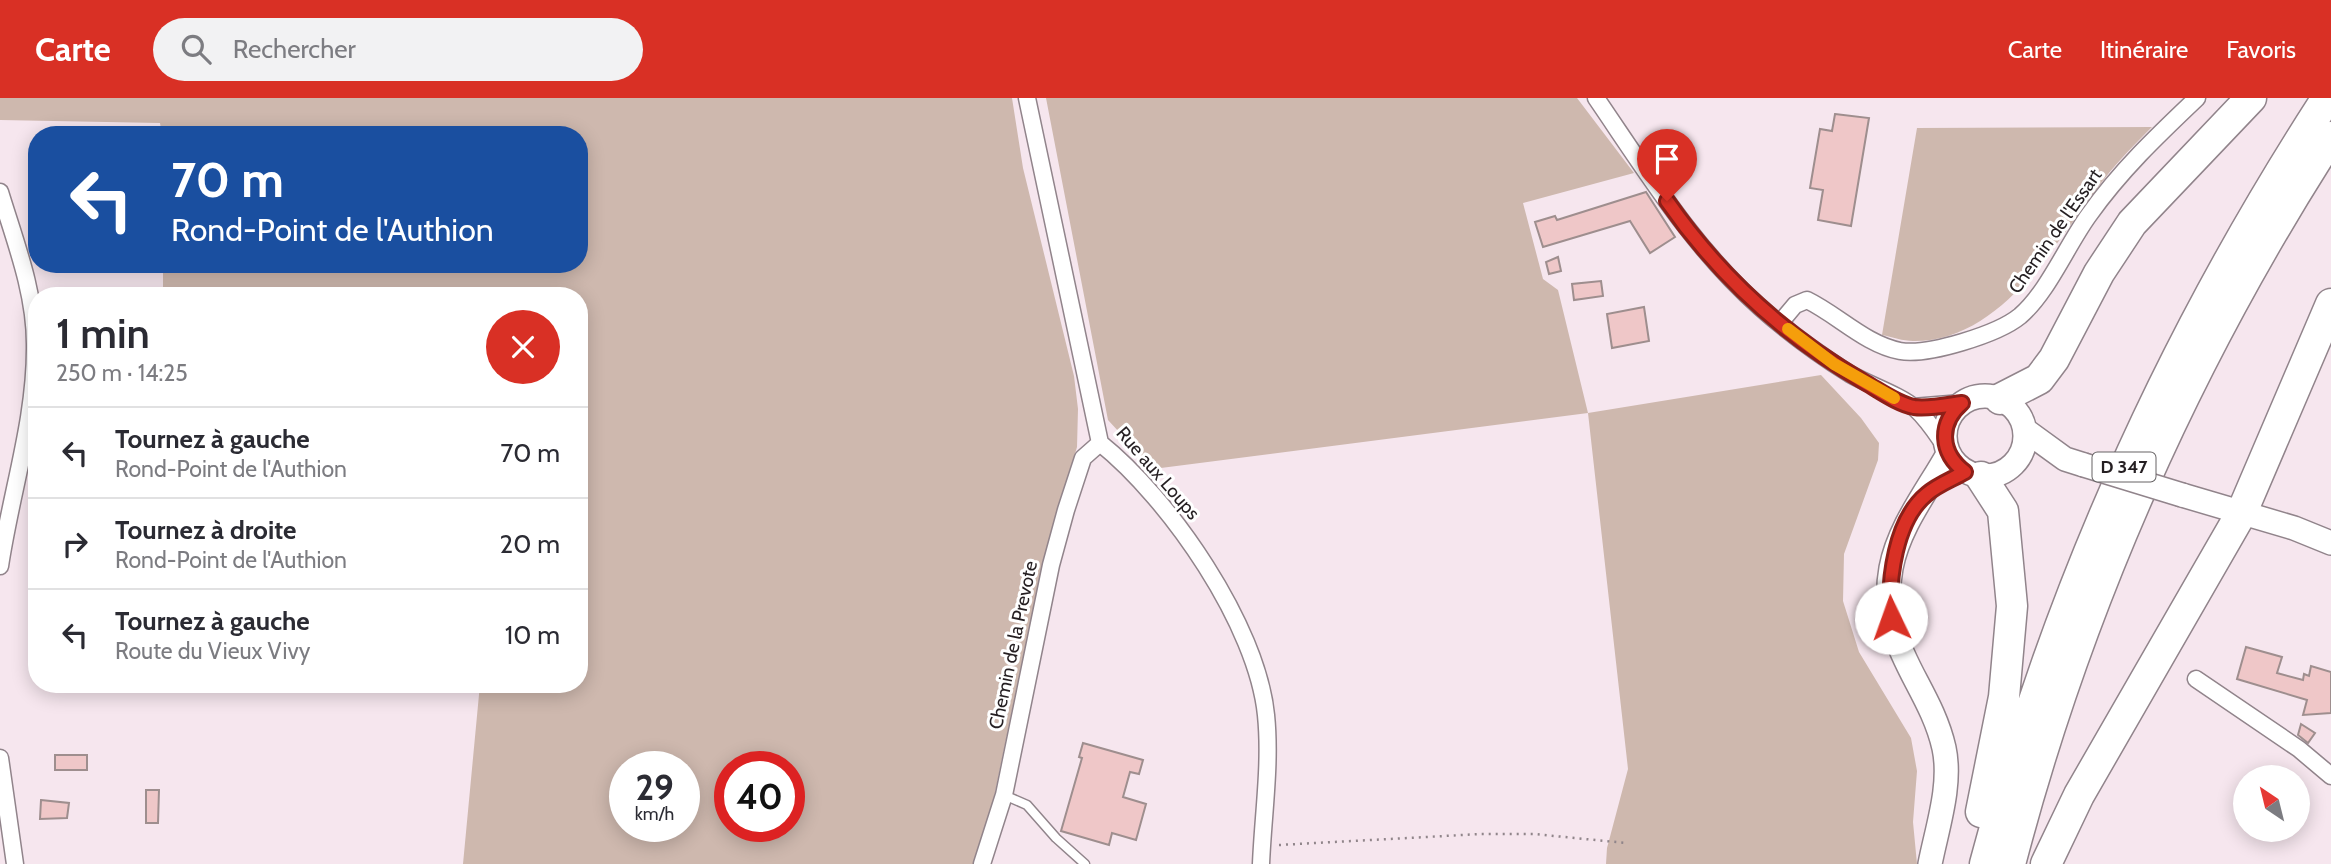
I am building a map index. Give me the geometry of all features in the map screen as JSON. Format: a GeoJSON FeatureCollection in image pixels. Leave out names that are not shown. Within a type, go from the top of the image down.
{"type":"FeatureCollection","features":[{"type":"Feature","properties":{"kind":"highway"},"geometry":{"type":"LineString","coordinates":[[2000,398],[2039,379],[2054,359],[2099,273],[2132,223],[2251,98]]}},
{"type":"Feature","properties":{"kind":"highway","name":"D 347"},"geometry":{"type":"LineString","coordinates":[[1985,864],[2036,691],[2108,502],[2192,325],[2256,210],[2327,98]]}},
{"type":"Feature","properties":{"kind":"highway","name":"D 347"},"geometry":{"type":"LineString","coordinates":[[2010,864],[2056,710],[2131,512],[2233,302],[2331,138]]}},
{"type":"Feature","properties":{"kind":"highway"},"geometry":{"type":"LineString","coordinates":[[2046,864],[2079,795],[2242,512],[2331,304]]}},
{"type":"Feature","properties":{"kind":"highway"},"geometry":{"type":"LineString","coordinates":[[1973,474],[1998,499],[2006,523],[2012,633],[2004,697],[1982,801],[1974,864]]}},
{"type":"Feature","properties":{"kind":"street","name":"Rue aux Loups"},"geometry":{"type":"LineString","coordinates":[[1027,98],[1100,443],[1142,482],[1194,549],[1234,618],[1261,692],[1268,738],[1261,864]]}},
{"type":"Feature","properties":{"kind":"street"},"geometry":{"type":"LineString","coordinates":[[1596,98],[1700,246],[1780,323],[1843,369],[1913,407],[1930,424],[1947,450],[1973,474]]}},
{"type":"Feature","properties":{"kind":"street","name":"Chemin de l'Essart"},"geometry":{"type":"LineString","coordinates":[[1780,323],[1795,305],[1807,300],[1880,345],[1900,351],[1919,352],[2005,326],[2020,316],[2035,299],[2086,218],[2115,181],[2197,98]]}},
{"type":"Feature","properties":{"kind":"street"},"geometry":{"type":"LineString","coordinates":[[0,192],[24,268],[28,295]]}},
{"type":"Feature","properties":{"kind":"street"},"geometry":{"type":"LineString","coordinates":[[1913,407],[1962,403],[1987,396],[2000,398],[2021,417],[2025,430],[2025,444],[2010,468]]}},
{"type":"Feature","properties":{"kind":"street"},"geometry":{"type":"LineString","coordinates":[[1930,864],[1945,788],[1944,747],[1898,643],[1891,618],[1888,587],[1898,542],[1947,450],[1947,422],[1962,403]]}},
{"type":"Feature","properties":{"kind":"street"},"geometry":{"type":"LineString","coordinates":[[0,566],[28,429]]}},
{"type":"Feature","properties":{"kind":"street"},"geometry":{"type":"LineString","coordinates":[[2025,430],[2074,462]]}},
{"type":"Feature","properties":{"kind":"street","name":"Chemin de la Prevote"},"geometry":{"type":"LineString","coordinates":[[982,864],[1004,795],[1054,554],[1083,458],[1100,443]]}},
{"type":"Feature","properties":{"kind":"street"},"geometry":{"type":"LineString","coordinates":[[1925,495],[1973,474],[1996,475],[2037,460],[2074,462],[2242,512],[2331,544]]}},
{"type":"Feature","properties":{"kind":"street"},"geometry":{"type":"LineString","coordinates":[[2196,679],[2299,749],[2331,776]]}},
{"type":"Feature","properties":{"kind":"street"},"geometry":{"type":"LineString","coordinates":[[0,758],[15,864]]}},
{"type":"Feature","properties":{"kind":"lane"},"geometry":{"type":"LineString","coordinates":[[1004,795],[1027,805],[1056,838],[1085,864]]}},
{"type":"Feature","properties":{"kind":"path"},"geometry":{"type":"LineString","coordinates":[[1261,846],[1317,840],[1494,834],[1534,834],[1626,843]]}},
{"type":"Feature","properties":{"kind":"shaded area"},"geometry":{"type":"Polygon","coordinates":[[[0,98],[1012,98],[1023,168],[1074,376],[1078,409],[1077,447],[1042,565],[991,812],[973,864],[463,864],[479,693],[588,693],[588,287],[163,287],[163,273],[588,273],[588,126],[160,126],[160,123],[0,120],[0,98]]]}},
{"type":"Feature","properties":{"kind":"shaded area"},"geometry":{"type":"Polygon","coordinates":[[[1046,98],[1577,98],[1634,173],[1523,203],[1543,279],[1558,290],[1588,413],[1153,469],[1108,420],[1046,98]]]}},
{"type":"Feature","properties":{"kind":"shaded area"},"geometry":{"type":"Polygon","coordinates":[[[2152,127],[2110,171],[2047,256],[2001,306],[1974,324],[1945,337],[1913,341],[1882,335],[1917,128],[2152,127]]]}},
{"type":"Feature","properties":{"kind":"shaded area"},"geometry":{"type":"Polygon","coordinates":[[[1821,375],[1861,418],[1879,443],[1878,460],[1844,554],[1843,601],[1859,652],[1911,738],[1917,771],[1913,822],[1917,864],[1606,864],[1607,848],[1628,769],[1588,413],[1821,375]]]}},
{"type":"Feature","properties":{"kind":"building"},"geometry":{"type":"Polygon","coordinates":[[[1835,114],[1869,118],[1851,226],[1818,220],[1823,190],[1810,188],[1820,129],[1832,131],[1835,114]]]}},
{"type":"Feature","properties":{"kind":"building"},"geometry":{"type":"Polygon","coordinates":[[[1646,192],[1675,237],[1650,253],[1630,221],[1543,247],[1535,222],[1555,216],[1557,220],[1646,192]]]}},
{"type":"Feature","properties":{"kind":"building"},"geometry":{"type":"Polygon","coordinates":[[[1558,257],[1561,271],[1549,274],[1546,262],[1558,257]]]}},
{"type":"Feature","properties":{"kind":"building"},"geometry":{"type":"Polygon","coordinates":[[[1601,281],[1603,296],[1574,300],[1572,284],[1601,281]]]}},
{"type":"Feature","properties":{"kind":"building"},"geometry":{"type":"Polygon","coordinates":[[[1644,307],[1649,341],[1612,348],[1607,314],[1644,307]]]}},
{"type":"Feature","properties":{"kind":"building"},"geometry":{"type":"Polygon","coordinates":[[[2246,647],[2282,657],[2277,673],[2303,680],[2304,674],[2309,676],[2311,666],[2331,672],[2331,713],[2303,715],[2307,700],[2237,679],[2246,647]]]}},
{"type":"Feature","properties":{"kind":"building"},"geometry":{"type":"Polygon","coordinates":[[[2301,724],[2315,733],[2308,743],[2298,735],[2301,724]]]}},
{"type":"Feature","properties":{"kind":"building"},"geometry":{"type":"Polygon","coordinates":[[[1083,743],[1143,760],[1139,774],[1130,772],[1123,797],[1146,804],[1136,840],[1112,833],[1109,845],[1061,831],[1082,758],[1079,757],[1083,743]]]}},
{"type":"Feature","properties":{"kind":"building"},"geometry":{"type":"Polygon","coordinates":[[[55,755],[87,755],[87,770],[55,770],[55,755]]]}},
{"type":"Feature","properties":{"kind":"building"},"geometry":{"type":"Polygon","coordinates":[[[146,790],[159,790],[158,823],[146,823],[146,790]]]}},
{"type":"Feature","properties":{"kind":"building"},"geometry":{"type":"Polygon","coordinates":[[[41,800],[69,803],[67,818],[40,819],[41,800]]]}},
{"type":"Feature","properties":{"kind":"slow traffic"},"geometry":{"type":"LineString","coordinates":[[1788,329],[1834,364],[1894,398]]}},
{"type":"Feature","properties":{"kind":"route"},"geometry":{"type":"LineString","coordinates":[[1667,201],[1690,234],[1719,267],[1759,307],[1819,354],[1876,389],[1913,407],[1962,403],[1953,411],[1944,434],[1948,454],[1965,472],[1925,495],[1910,518],[1898,542],[1892,565],[1888,587],[1891,618]]}}]}
